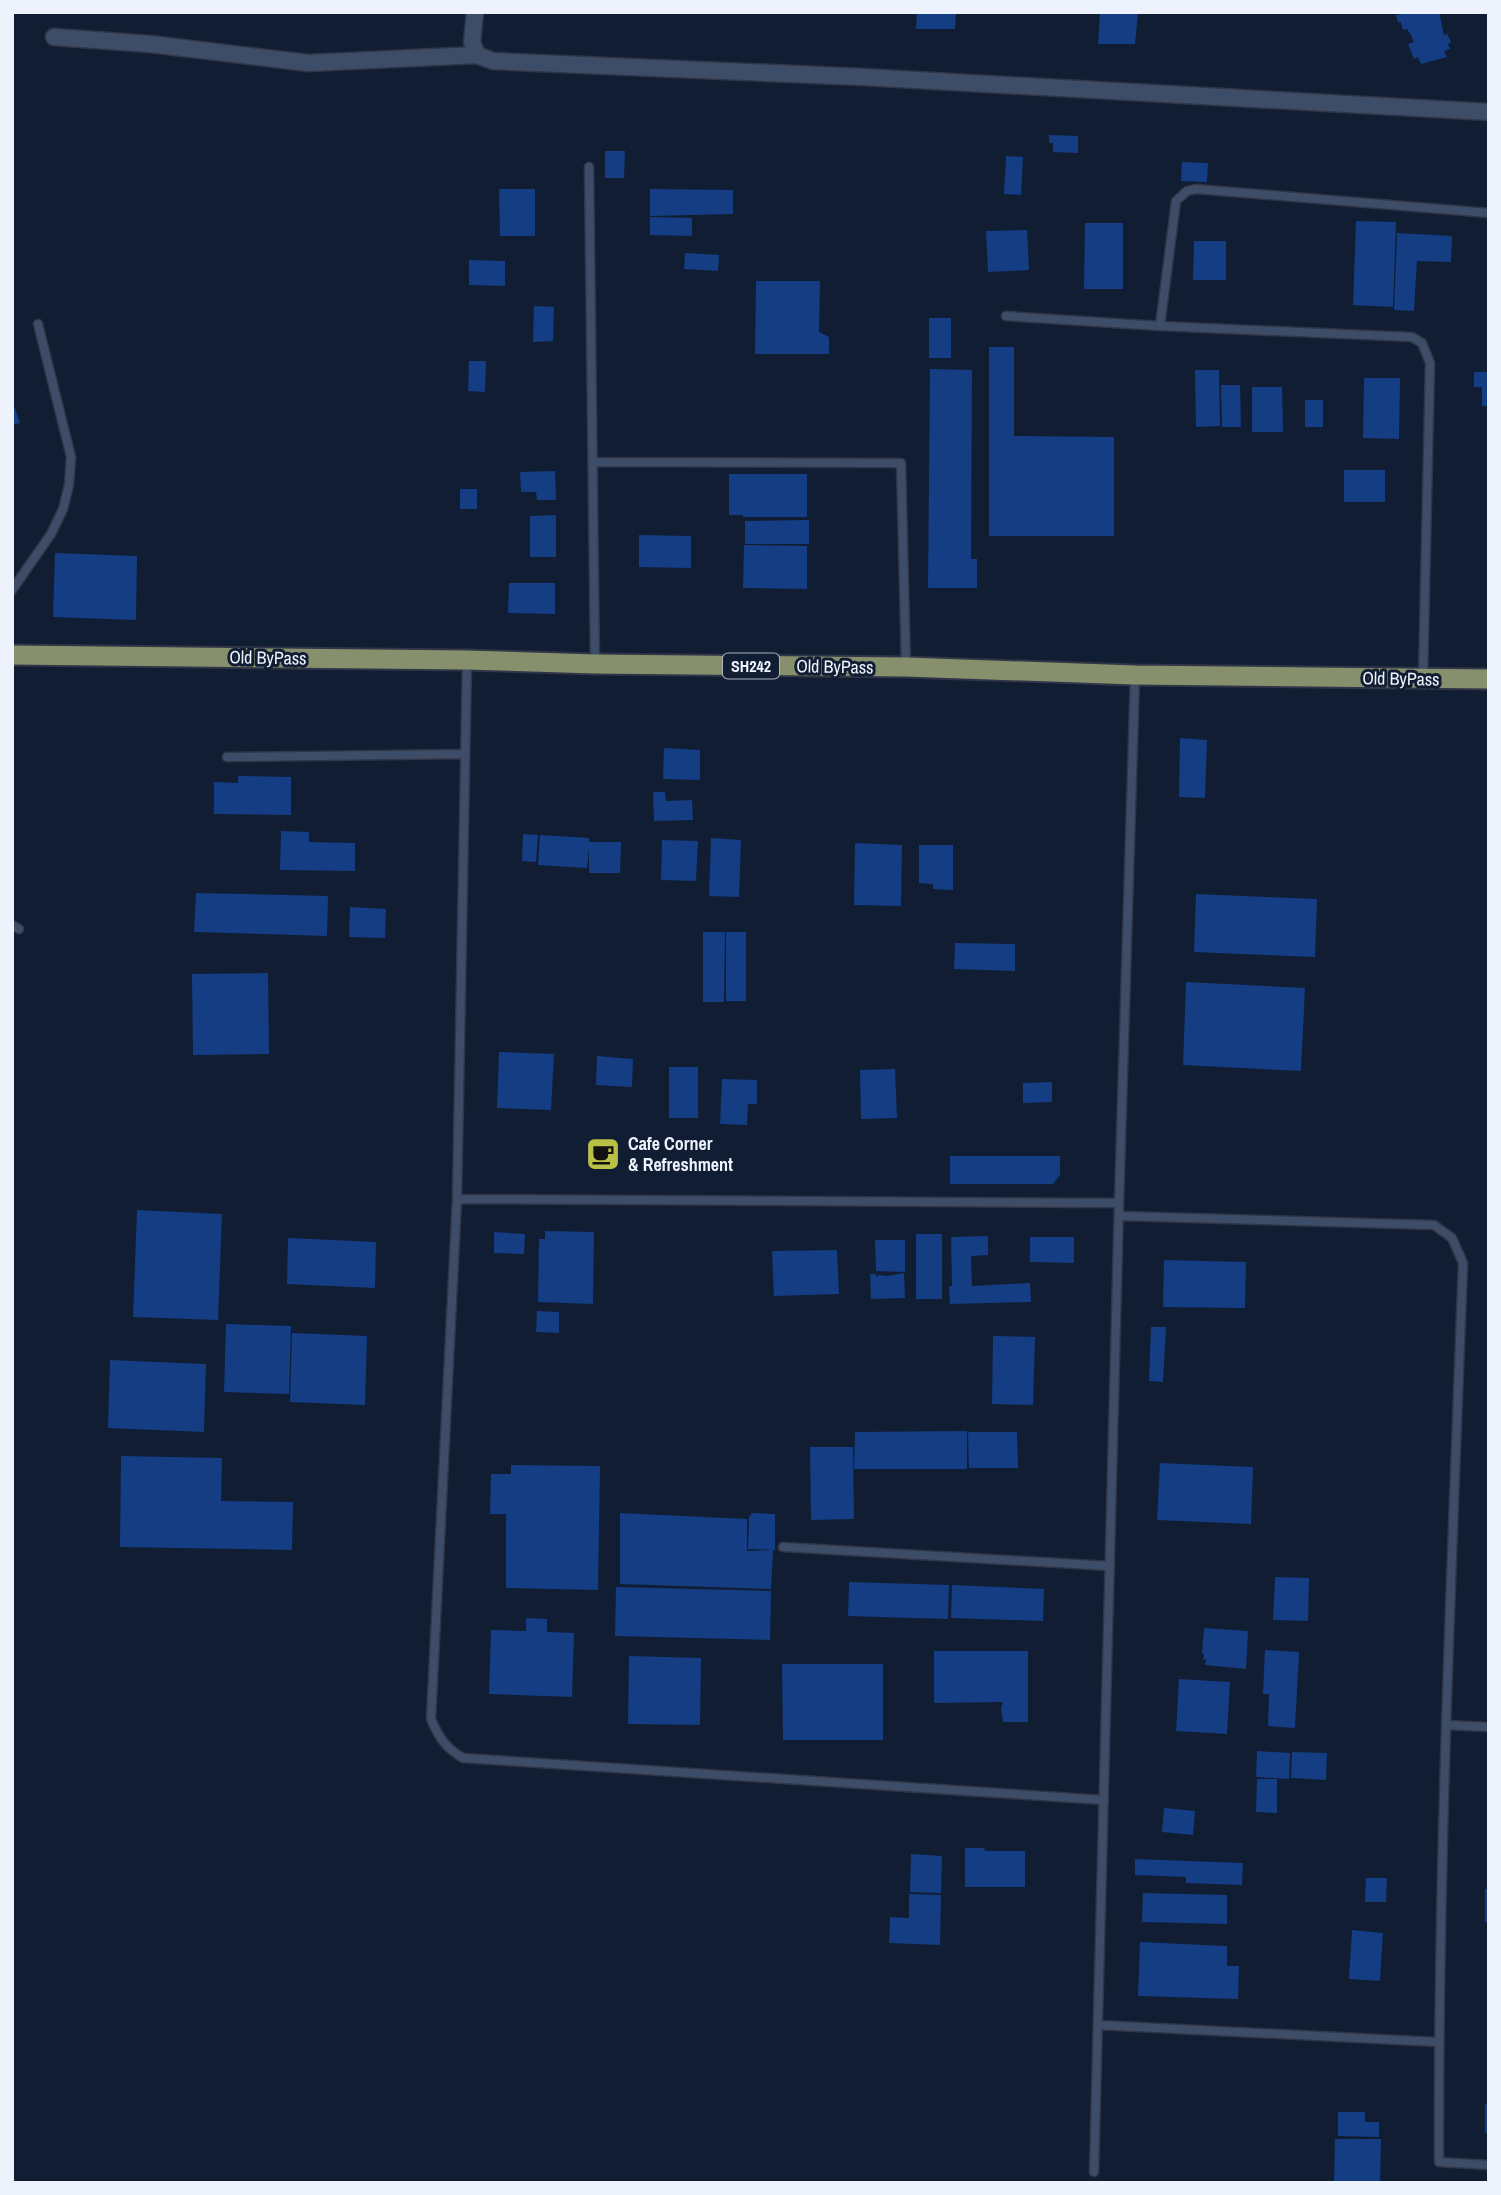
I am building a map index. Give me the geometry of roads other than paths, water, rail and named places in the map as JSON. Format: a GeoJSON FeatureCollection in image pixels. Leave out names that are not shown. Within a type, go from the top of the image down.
{"type":"FeatureCollection","features":[{"type":"Feature","properties":{"kind":"main road","name":"Old ByPass"},"geometry":{"type":"LineString","coordinates":[[12,655],[906,667],[1135,675],[1489,679]]}},
{"type":"Feature","properties":{"kind":"street"},"geometry":{"type":"LineString","coordinates":[[475,12],[472,42],[477,55]]}},
{"type":"Feature","properties":{"kind":"street"},"geometry":{"type":"LineString","coordinates":[[54,37],[150,44],[307,64],[477,55],[493,61],[863,77],[1489,112]]}},
{"type":"Feature","properties":{"kind":"lane"},"geometry":{"type":"LineString","coordinates":[[589,167],[595,664]]}},
{"type":"Feature","properties":{"kind":"lane"},"geometry":{"type":"LineString","coordinates":[[1160,326],[1176,201],[1187,191],[1196,189],[1489,213]]}},
{"type":"Feature","properties":{"kind":"lane"},"geometry":{"type":"LineString","coordinates":[[1006,316],[1412,337],[1422,343],[1430,363],[1423,679]]}},
{"type":"Feature","properties":{"kind":"lane"},"geometry":{"type":"LineString","coordinates":[[12,590],[51,534],[69,485],[71,457],[38,324]]}},
{"type":"Feature","properties":{"kind":"lane"},"geometry":{"type":"LineString","coordinates":[[594,462],[901,463],[906,667]]}},
{"type":"Feature","properties":{"kind":"lane"},"geometry":{"type":"LineString","coordinates":[[467,660],[457,1199],[431,1719],[439,1738],[448,1749],[463,1758],[1104,1800]]}},
{"type":"Feature","properties":{"kind":"lane"},"geometry":{"type":"LineString","coordinates":[[1094,2172],[1135,675]]}},
{"type":"Feature","properties":{"kind":"lane"},"geometry":{"type":"LineString","coordinates":[[227,757],[465,754]]}},
{"type":"Feature","properties":{"kind":"lane"},"geometry":{"type":"LineString","coordinates":[[457,1199],[1119,1203]]}},
{"type":"Feature","properties":{"kind":"lane"},"geometry":{"type":"LineString","coordinates":[[1120,1216],[1434,1225],[1452,1238],[1463,1263],[1446,1726],[1438,2042],[1438,2162],[1489,2165]]}},
{"type":"Feature","properties":{"kind":"lane"},"geometry":{"type":"LineString","coordinates":[[783,1547],[1110,1566]]}},
{"type":"Feature","properties":{"kind":"lane"},"geometry":{"type":"LineString","coordinates":[[1446,1726],[1489,1727]]}},
{"type":"Feature","properties":{"kind":"lane"},"geometry":{"type":"LineString","coordinates":[[1098,2025],[1438,2042]]}},
{"type":"Feature","properties":{"kind":"place","name":"Cafe Corner & Refreshment"},"geometry":{"type":"Point","coordinates":[603,1154]}}]}
